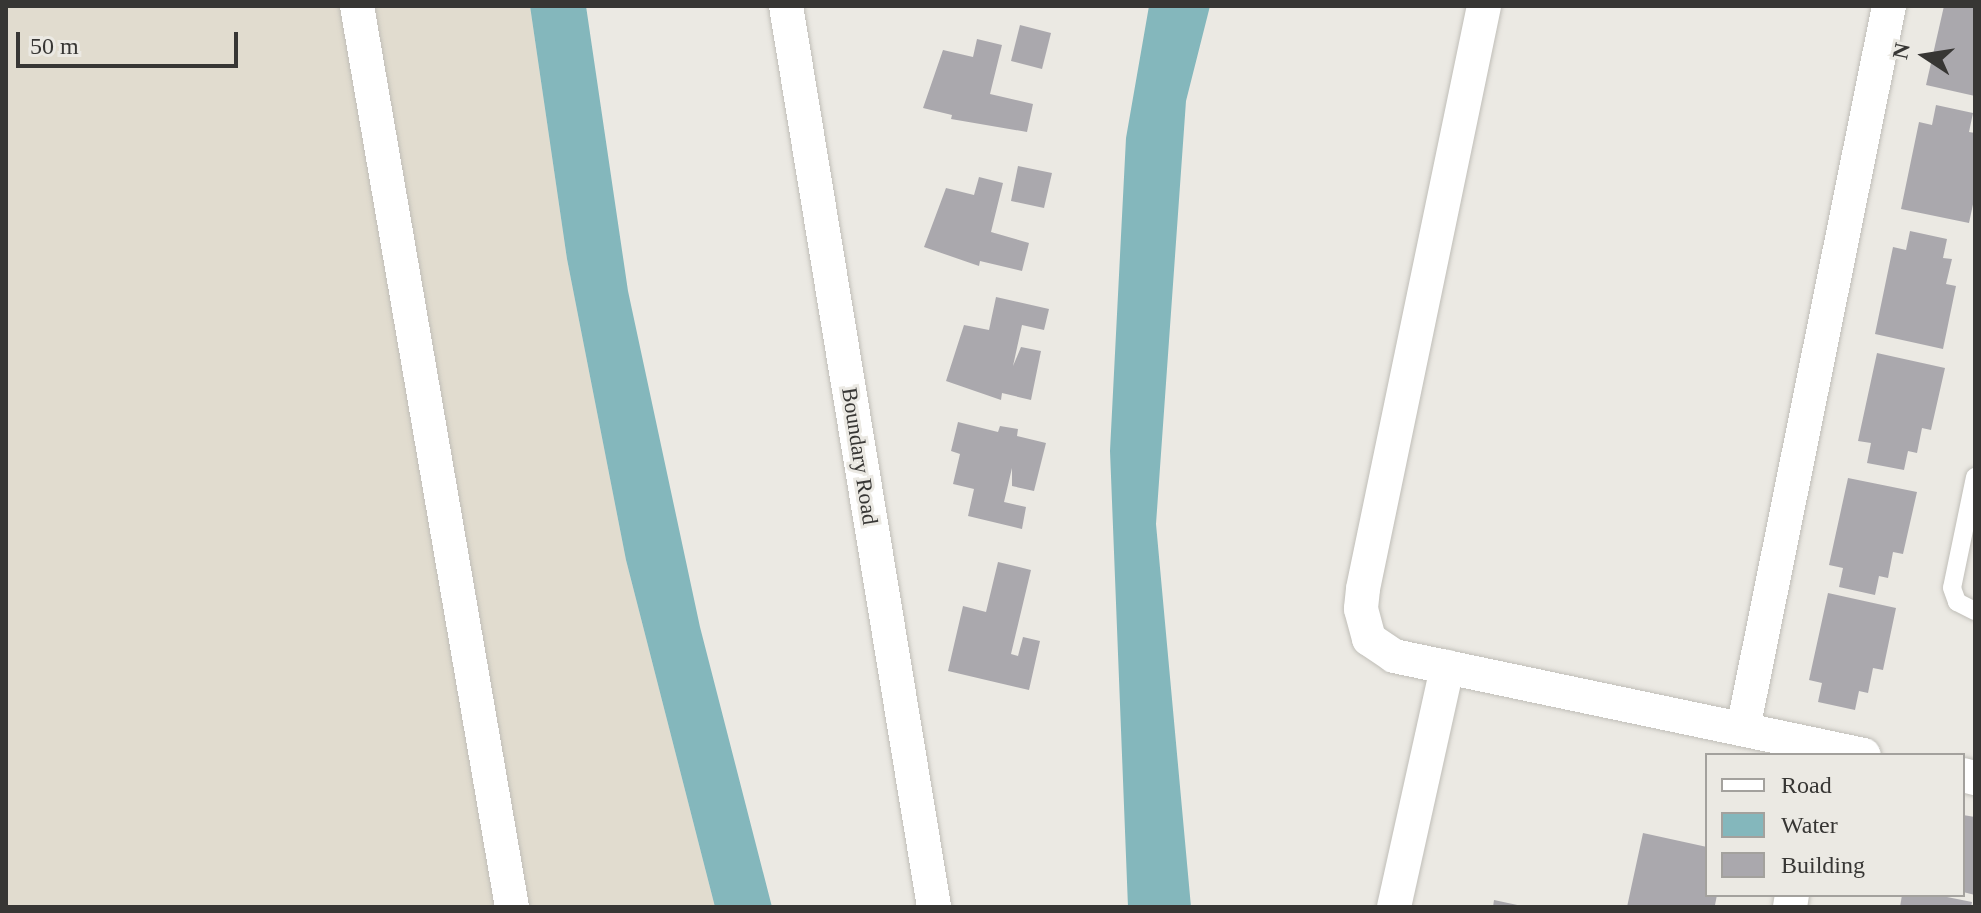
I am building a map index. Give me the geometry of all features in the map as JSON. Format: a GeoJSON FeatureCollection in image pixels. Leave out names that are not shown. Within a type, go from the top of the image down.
{"type":"FeatureCollection","features":[{"type":"Feature","properties":{"kind":"street"},"geometry":{"type":"LineString","coordinates":[[357,6],[512,907]]}},
{"type":"Feature","properties":{"kind":"street","name":"Boundary Road"},"geometry":{"type":"LineString","coordinates":[[786,6],[934,907]]}},
{"type":"Feature","properties":{"kind":"street"},"geometry":{"type":"LineString","coordinates":[[1484,6],[1361,609],[1369,639],[1381,649],[1447,667],[1844,753]]}},
{"type":"Feature","properties":{"kind":"street"},"geometry":{"type":"LineString","coordinates":[[1743,729],[1889,6]]}},
{"type":"Feature","properties":{"kind":"street"},"geometry":{"type":"LineString","coordinates":[[1394,907],[1447,667]]}},
{"type":"Feature","properties":{"kind":"lane"},"geometry":{"type":"LineString","coordinates":[[1975,477],[1952,588],[1957,602],[1975,611]]}},
{"type":"Feature","properties":{"kind":"shaded area"},"geometry":{"type":"Polygon","coordinates":[[[6,6],[530,6],[567,259],[626,560],[715,907],[6,907],[6,6]]]}},
{"type":"Feature","properties":{"kind":"water"},"geometry":{"type":"Polygon","coordinates":[[[530,6],[586,6],[628,291],[700,627],[772,907],[715,907],[626,560],[567,259],[530,6]]]}},
{"type":"Feature","properties":{"kind":"water"},"geometry":{"type":"Polygon","coordinates":[[[1149,6],[1210,6],[1186,101],[1156,524],[1191,907],[1128,907],[1110,451],[1126,138],[1149,6]]]}},
{"type":"Feature","properties":{"kind":"building"},"geometry":{"type":"Polygon","coordinates":[[[1944,6],[1975,6],[1975,96],[1926,85],[1944,6]]]}},
{"type":"Feature","properties":{"kind":"building"},"geometry":{"type":"Polygon","coordinates":[[[1020,25],[1051,33],[1042,69],[1011,61],[1020,25]]]}},
{"type":"Feature","properties":{"kind":"building"},"geometry":{"type":"Polygon","coordinates":[[[977,39],[1002,45],[990,94],[1033,104],[1027,132],[951,119],[952,115],[923,108],[943,50],[973,57],[977,39]]]}},
{"type":"Feature","properties":{"kind":"building"},"geometry":{"type":"Polygon","coordinates":[[[1936,105],[1973,113],[1969,132],[1975,133],[1975,195],[1969,223],[1901,209],[1919,122],[1932,125],[1936,105]]]}},
{"type":"Feature","properties":{"kind":"building"},"geometry":{"type":"Polygon","coordinates":[[[1018,166],[1052,173],[1044,208],[1011,201],[1018,166]]]}},
{"type":"Feature","properties":{"kind":"building"},"geometry":{"type":"Polygon","coordinates":[[[979,177],[1003,183],[991,232],[1029,243],[1022,271],[980,261],[979,266],[924,247],[946,188],[974,195],[979,177]]]}},
{"type":"Feature","properties":{"kind":"building"},"geometry":{"type":"Polygon","coordinates":[[[1910,231],[1947,239],[1943,258],[1952,259],[1946,284],[1956,286],[1943,349],[1875,334],[1893,247],[1906,250],[1910,231]]]}},
{"type":"Feature","properties":{"kind":"building"},"geometry":{"type":"Polygon","coordinates":[[[996,297],[1049,309],[1044,330],[1022,325],[1013,366],[1021,347],[1041,351],[1031,400],[1002,393],[1001,400],[946,381],[964,325],[989,330],[996,297]]]}},
{"type":"Feature","properties":{"kind":"building"},"geometry":{"type":"Polygon","coordinates":[[[1877,353],[1945,368],[1931,430],[1922,428],[1917,453],[1908,451],[1904,470],[1867,463],[1871,443],[1858,441],[1877,353]]]}},
{"type":"Feature","properties":{"kind":"building"},"geometry":{"type":"Polygon","coordinates":[[[958,422],[998,432],[1000,426],[1018,429],[1017,436],[1046,443],[1034,491],[1012,486],[1012,468],[1004,502],[1026,507],[1022,529],[968,516],[974,489],[953,484],[960,454],[951,451],[958,422]]]}},
{"type":"Feature","properties":{"kind":"building"},"geometry":{"type":"Polygon","coordinates":[[[1848,478],[1917,492],[1903,554],[1893,552],[1888,578],[1879,576],[1875,595],[1839,587],[1843,568],[1829,565],[1848,478]]]}},
{"type":"Feature","properties":{"kind":"building"},"geometry":{"type":"Polygon","coordinates":[[[998,562],[1031,570],[1011,654],[1018,656],[1023,637],[1040,641],[1029,690],[948,671],[963,606],[986,612],[998,562]]]}},
{"type":"Feature","properties":{"kind":"building"},"geometry":{"type":"Polygon","coordinates":[[[1828,593],[1896,608],[1883,670],[1873,668],[1868,693],[1859,691],[1855,710],[1818,702],[1822,683],[1809,680],[1828,593]]]}},
{"type":"Feature","properties":{"kind":"building"},"geometry":{"type":"Polygon","coordinates":[[[1965,815],[1975,817],[1975,895],[1965,892],[1965,815]]]}},
{"type":"Feature","properties":{"kind":"building"},"geometry":{"type":"Polygon","coordinates":[[[1643,833],[1705,847],[1705,897],[1717,897],[1715,905],[1627,907],[1643,833]]]}},
{"type":"Feature","properties":{"kind":"building"},"geometry":{"type":"Polygon","coordinates":[[[1902,897],[1947,897],[1972,902],[1971,907],[1900,907],[1902,897]]]}},
{"type":"Feature","properties":{"kind":"building"},"geometry":{"type":"Polygon","coordinates":[[[1494,900],[1522,906],[1522,907],[1493,907],[1494,900]]]}}]}
